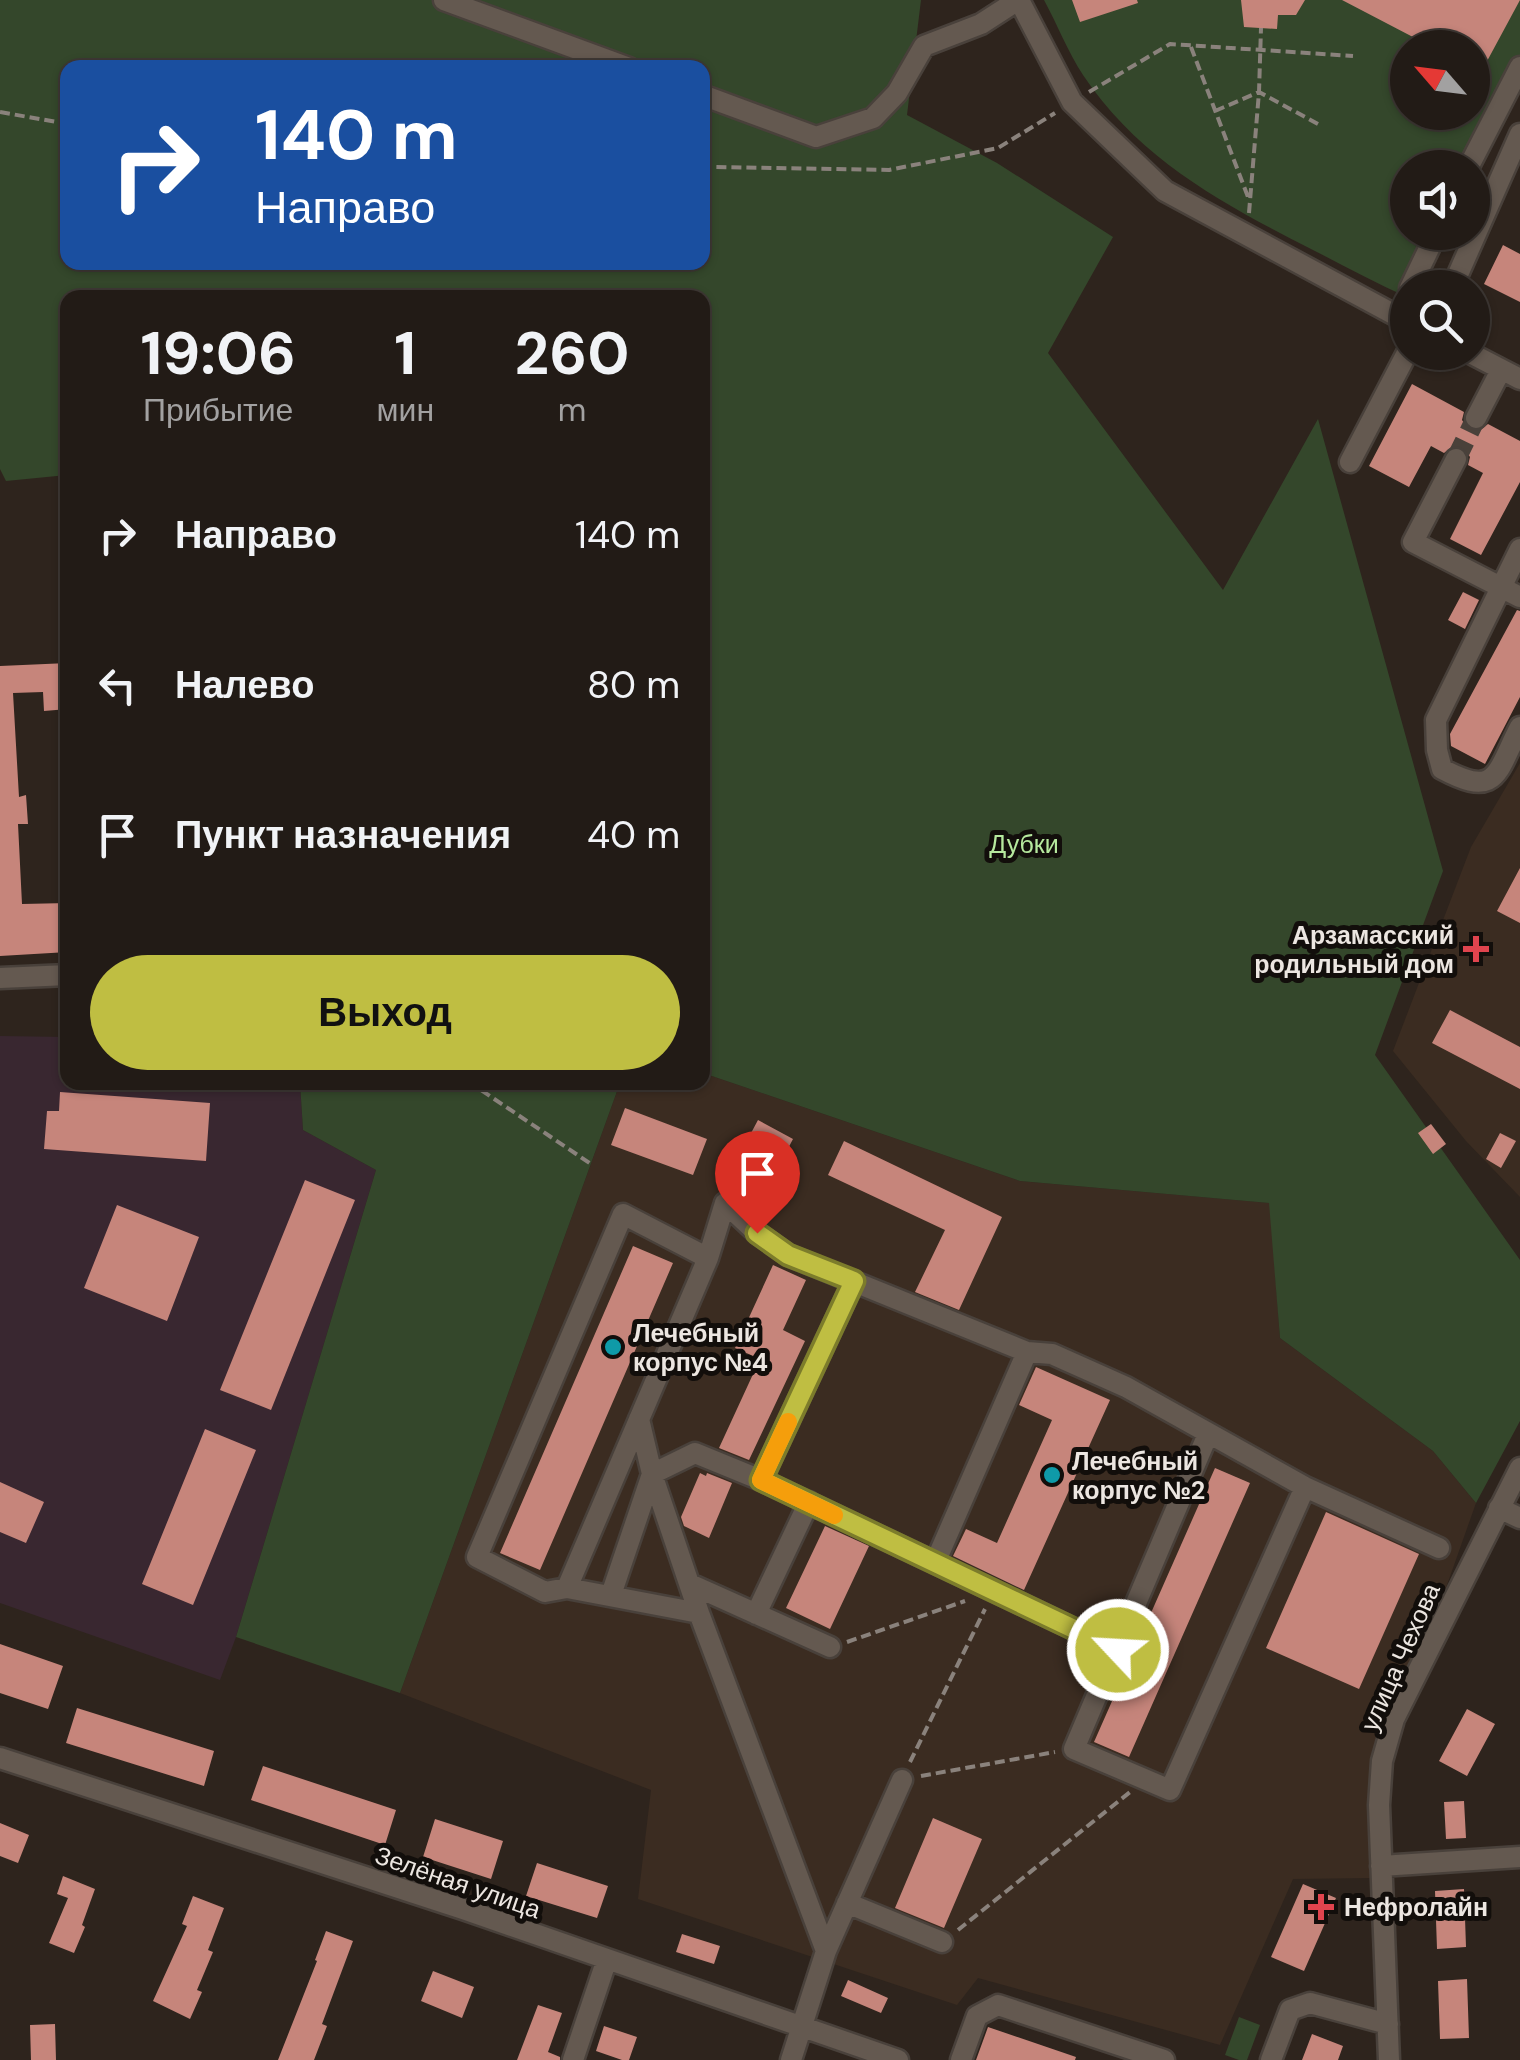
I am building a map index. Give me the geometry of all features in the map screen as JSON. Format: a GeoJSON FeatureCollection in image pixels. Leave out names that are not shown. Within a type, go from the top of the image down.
{"type":"FeatureCollection","features":[{"type":"Feature","properties":{"kind":"street"},"geometry":{"type":"LineString","coordinates":[[444,0],[607,60]]}},
{"type":"Feature","properties":{"kind":"street"},"geometry":{"type":"LineString","coordinates":[[710,98],[816,137],[872,118],[896,93],[924,46],[981,24],[1018,0],[1072,102],[1164,191],[1390,313]]}},
{"type":"Feature","properties":{"kind":"street"},"geometry":{"type":"LineString","coordinates":[[1477,150],[1520,67]]}},
{"type":"Feature","properties":{"kind":"street"},"geometry":{"type":"LineString","coordinates":[[1460,270],[1520,134]]}},
{"type":"Feature","properties":{"kind":"street"},"geometry":{"type":"LineString","coordinates":[[1350,462],[1399,370]]}},
{"type":"Feature","properties":{"kind":"street"},"geometry":{"type":"LineString","coordinates":[[1476,418],[1511,375]]}},
{"type":"Feature","properties":{"kind":"street"},"geometry":{"type":"LineString","coordinates":[[1456,459],[1413,542],[1510,592]]}},
{"type":"Feature","properties":{"kind":"street"},"geometry":{"type":"LineString","coordinates":[[1520,548],[1510,592],[1436,720],[1442,770],[1466,782],[1482,783],[1493,778],[1520,727]]}},
{"type":"Feature","properties":{"kind":"street"},"geometry":{"type":"LineString","coordinates":[[0,978],[60,975]]}},
{"type":"Feature","properties":{"kind":"street"},"geometry":{"type":"LineString","coordinates":[[567,1588],[708,1258],[725,1203],[788,1255],[1027,1352],[1052,1354],[1126,1387],[1305,1486],[1439,1548]]}},
{"type":"Feature","properties":{"kind":"street"},"geometry":{"type":"LineString","coordinates":[[699,1613],[567,1588],[546,1592],[476,1557],[623,1214],[708,1258]]}},
{"type":"Feature","properties":{"kind":"street"},"geometry":{"type":"LineString","coordinates":[[761,1480],[854,1281]]}},
{"type":"Feature","properties":{"kind":"street"},"geometry":{"type":"LineString","coordinates":[[935,1563],[1027,1352]]}},
{"type":"Feature","properties":{"kind":"street"},"geometry":{"type":"LineString","coordinates":[[639,1419],[652,1474],[699,1613],[826,1951]]}},
{"type":"Feature","properties":{"kind":"street"},"geometry":{"type":"LineString","coordinates":[[1208,1434],[1074,1748],[1170,1790],[1305,1486]]}},
{"type":"Feature","properties":{"kind":"street"},"geometry":{"type":"LineString","coordinates":[[611,1595],[652,1474],[694,1453],[809,1502],[1118,1650]]}},
{"type":"Feature","properties":{"kind":"street","name":"улица Чехова"},"geometry":{"type":"LineString","coordinates":[[1389,2060],[1379,1805],[1382,1761],[1394,1719],[1520,1468]]}},
{"type":"Feature","properties":{"kind":"street"},"geometry":{"type":"LineString","coordinates":[[756,1614],[809,1502]]}},
{"type":"Feature","properties":{"kind":"street"},"geometry":{"type":"LineString","coordinates":[[1499,1508],[1520,1518]]}},
{"type":"Feature","properties":{"kind":"street"},"geometry":{"type":"LineString","coordinates":[[690,1584],[830,1648]]}},
{"type":"Feature","properties":{"kind":"street","name":"Зелёная улица"},"geometry":{"type":"LineString","coordinates":[[0,1758],[463,1909],[898,2060]]}},
{"type":"Feature","properties":{"kind":"street"},"geometry":{"type":"LineString","coordinates":[[791,2060],[826,1951],[902,1780]]}},
{"type":"Feature","properties":{"kind":"street"},"geometry":{"type":"LineString","coordinates":[[1381,1866],[1520,1857]]}},
{"type":"Feature","properties":{"kind":"street"},"geometry":{"type":"LineString","coordinates":[[848,1902],[942,1942]]}},
{"type":"Feature","properties":{"kind":"street"},"geometry":{"type":"LineString","coordinates":[[573,2060],[607,1959]]}},
{"type":"Feature","properties":{"kind":"street"},"geometry":{"type":"LineString","coordinates":[[1271,2060],[1290,2010],[1310,2003],[1388,2024]]}},
{"type":"Feature","properties":{"kind":"street"},"geometry":{"type":"LineString","coordinates":[[961,2060],[976,2016],[998,2005],[1164,2060]]}},
{"type":"Feature","properties":{"kind":"path"},"geometry":{"type":"LineString","coordinates":[[1248,216],[1261,28]]}},
{"type":"Feature","properties":{"kind":"path"},"geometry":{"type":"LineString","coordinates":[[710,166],[889,170],[998,148],[1170,44],[1352,56]]}},
{"type":"Feature","properties":{"kind":"path"},"geometry":{"type":"LineString","coordinates":[[1191,45],[1250,201]]}},
{"type":"Feature","properties":{"kind":"path"},"geometry":{"type":"LineString","coordinates":[[1216,111],[1258,92]]}},
{"type":"Feature","properties":{"kind":"path"},"geometry":{"type":"LineString","coordinates":[[1258,92],[1318,124]]}},
{"type":"Feature","properties":{"kind":"path"},"geometry":{"type":"LineString","coordinates":[[0,112],[60,123]]}},
{"type":"Feature","properties":{"kind":"path"},"geometry":{"type":"LineString","coordinates":[[481,1090],[591,1164]]}},
{"type":"Feature","properties":{"kind":"path"},"geometry":{"type":"LineString","coordinates":[[830,1648],[993,1591]]}},
{"type":"Feature","properties":{"kind":"path"},"geometry":{"type":"LineString","coordinates":[[902,1780],[993,1591]]}},
{"type":"Feature","properties":{"kind":"path"},"geometry":{"type":"LineString","coordinates":[[902,1780],[1074,1748]]}},
{"type":"Feature","properties":{"kind":"path"},"geometry":{"type":"LineString","coordinates":[[942,1942],[1146,1780]]}},
{"type":"Feature","properties":{"kind":"shaded area","name":"Арзамасский родильный дом"},"geometry":{"type":"Polygon","coordinates":[[[1520,763],[1520,1197],[1466,1141],[1393,1051],[1471,847],[1520,763]]]}},
{"type":"Feature","properties":{"kind":"shaded area"},"geometry":{"type":"Polygon","coordinates":[[[0,1036],[60,1037],[60,1090],[300,1090],[303,1130],[376,1170],[220,1680],[0,1603],[0,1036]]]}},
{"type":"Feature","properties":{"kind":"shaded area"},"geometry":{"type":"Polygon","coordinates":[[[710,1075],[1020,1181],[1270,1203],[1280,1338],[1433,1451],[1476,1503],[1442,1599],[1399,1686],[1369,1768],[1371,1878],[1293,1879],[1220,2045],[978,1978],[957,2005],[638,1899],[651,1790],[400,1693],[617,1090],[710,1090],[710,1075]]]}},
{"type":"Feature","properties":{"kind":"green space","name":"Дубки"},"geometry":{"type":"Polygon","coordinates":[[[0,0],[921,0],[907,115],[997,163],[1113,237],[1048,353],[1223,590],[1318,419],[1443,871],[1375,1055],[1520,1260],[1520,1421],[1476,1503],[1433,1451],[1280,1338],[1269,1203],[1020,1181],[710,1075],[710,290],[60,290],[60,476],[6,481],[0,469],[0,0]]]}},
{"type":"Feature","properties":{"kind":"green space"},"geometry":{"type":"Polygon","coordinates":[[[1044,0],[1520,0],[1520,89],[1489,150],[1390,150],[1390,250],[1436,250],[1423,270],[1390,270],[1390,289],[1246,215],[1185,177],[1130,132],[1072,57],[1044,0]]]}},
{"type":"Feature","properties":{"kind":"green space"},"geometry":{"type":"Polygon","coordinates":[[[300,1090],[617,1090],[400,1693],[236,1637],[376,1170],[303,1130],[300,1090]]]}},
{"type":"Feature","properties":{"kind":"green space"},"geometry":{"type":"Polygon","coordinates":[[[1239,2017],[1260,2025],[1247,2060],[1225,2055],[1239,2017]]]}},
{"type":"Feature","properties":{"kind":"building"},"geometry":{"type":"Polygon","coordinates":[[[1072,0],[1137,0],[1138,3],[1080,22],[1072,0]]]}},
{"type":"Feature","properties":{"kind":"building"},"geometry":{"type":"Polygon","coordinates":[[[1241,0],[1305,0],[1296,15],[1278,15],[1277,29],[1244,27],[1241,0]]]}},
{"type":"Feature","properties":{"kind":"building"},"geometry":{"type":"Polygon","coordinates":[[[1342,0],[1520,0],[1490,56],[1490,30],[1400,30],[1342,0]]]}},
{"type":"Feature","properties":{"kind":"building"},"geometry":{"type":"Polygon","coordinates":[[[1503,245],[1520,254],[1520,302],[1490,287],[1490,272],[1503,245]]]}},
{"type":"Feature","properties":{"kind":"building"},"geometry":{"type":"Polygon","coordinates":[[[1412,384],[1464,412],[1462,420],[1469,430],[1478,432],[1488,424],[1520,441],[1520,482],[1481,555],[1450,539],[1483,473],[1468,465],[1470,457],[1463,447],[1454,445],[1444,453],[1431,446],[1409,487],[1369,466],[1412,384]]]}},
{"type":"Feature","properties":{"kind":"building"},"geometry":{"type":"Polygon","coordinates":[[[1463,592],[1479,600],[1465,629],[1448,620],[1463,592]]]}},
{"type":"Feature","properties":{"kind":"building"},"geometry":{"type":"Polygon","coordinates":[[[1517,610],[1520,697],[1485,764],[1451,746],[1450,734],[1517,610]]]}},
{"type":"Feature","properties":{"kind":"building"},"geometry":{"type":"Polygon","coordinates":[[[60,663],[60,710],[44,711],[43,692],[13,693],[19,797],[26,795],[28,824],[18,824],[22,904],[60,903],[60,952],[0,956],[0,666],[60,663]]]}},
{"type":"Feature","properties":{"kind":"building"},"geometry":{"type":"Polygon","coordinates":[[[1520,868],[1520,923],[1497,911],[1520,868]]]}},
{"type":"Feature","properties":{"kind":"building"},"geometry":{"type":"Polygon","coordinates":[[[1450,1010],[1520,1047],[1520,1089],[1432,1043],[1450,1010]]]}},
{"type":"Feature","properties":{"kind":"building"},"geometry":{"type":"Polygon","coordinates":[[[60,1092],[210,1103],[206,1161],[44,1149],[47,1111],[59,1111],[60,1092]]]}},
{"type":"Feature","properties":{"kind":"building"},"geometry":{"type":"Polygon","coordinates":[[[625,1108],[707,1139],[693,1175],[611,1145],[625,1108]]]}},
{"type":"Feature","properties":{"kind":"building"},"geometry":{"type":"Polygon","coordinates":[[[758,1120],[793,1139],[770,1183],[734,1165],[758,1120]]]}},
{"type":"Feature","properties":{"kind":"building"},"geometry":{"type":"Polygon","coordinates":[[[1431,1124],[1446,1144],[1433,1154],[1418,1133],[1431,1124]]]}},
{"type":"Feature","properties":{"kind":"building"},"geometry":{"type":"Polygon","coordinates":[[[1500,1133],[1516,1141],[1501,1168],[1486,1159],[1500,1133]]]}},
{"type":"Feature","properties":{"kind":"building"},"geometry":{"type":"Polygon","coordinates":[[[844,1141],[1002,1217],[959,1310],[915,1292],[945,1230],[828,1175],[844,1141]]]}},
{"type":"Feature","properties":{"kind":"building"},"geometry":{"type":"Polygon","coordinates":[[[305,1180],[355,1200],[271,1410],[220,1390],[305,1180]]]}},
{"type":"Feature","properties":{"kind":"building"},"geometry":{"type":"Polygon","coordinates":[[[117,1205],[199,1237],[167,1321],[84,1288],[117,1205]]]}},
{"type":"Feature","properties":{"kind":"building","name":"Лечебный корпус №4"},"geometry":{"type":"Polygon","coordinates":[[[633,1246],[673,1263],[540,1570],[500,1553],[633,1246]]]}},
{"type":"Feature","properties":{"kind":"building"},"geometry":{"type":"Polygon","coordinates":[[[773,1265],[806,1280],[783,1330],[805,1341],[749,1460],[719,1448],[760,1359],[735,1348],[773,1265]]]}},
{"type":"Feature","properties":{"kind":"building","name":"Лечебный корпус №2"},"geometry":{"type":"Polygon","coordinates":[[[1036,1367],[1110,1400],[1024,1590],[953,1556],[966,1529],[997,1543],[1052,1420],[1019,1405],[1036,1367]]]}},
{"type":"Feature","properties":{"kind":"building"},"geometry":{"type":"Polygon","coordinates":[[[205,1429],[256,1450],[193,1605],[142,1584],[205,1429]]]}},
{"type":"Feature","properties":{"kind":"building"},"geometry":{"type":"Polygon","coordinates":[[[1215,1468],[1250,1483],[1129,1757],[1094,1742],[1215,1468]]]}},
{"type":"Feature","properties":{"kind":"building"},"geometry":{"type":"Polygon","coordinates":[[[700,1473],[732,1483],[709,1538],[684,1526],[681,1517],[700,1473]]]}},
{"type":"Feature","properties":{"kind":"building"},"geometry":{"type":"Polygon","coordinates":[[[0,1482],[44,1502],[26,1543],[0,1532],[0,1482]]]}},
{"type":"Feature","properties":{"kind":"building"},"geometry":{"type":"Polygon","coordinates":[[[1326,1512],[1419,1554],[1359,1689],[1266,1648],[1326,1512]]]}},
{"type":"Feature","properties":{"kind":"building"},"geometry":{"type":"Polygon","coordinates":[[[825,1526],[869,1546],[830,1629],[786,1608],[825,1526]]]}},
{"type":"Feature","properties":{"kind":"building"},"geometry":{"type":"Polygon","coordinates":[[[0,1644],[63,1666],[48,1709],[0,1693],[0,1644]]]}},
{"type":"Feature","properties":{"kind":"building"},"geometry":{"type":"Polygon","coordinates":[[[77,1708],[214,1751],[204,1786],[66,1743],[77,1708]]]}},
{"type":"Feature","properties":{"kind":"building"},"geometry":{"type":"Polygon","coordinates":[[[1467,1709],[1495,1724],[1467,1776],[1439,1761],[1467,1709]]]}},
{"type":"Feature","properties":{"kind":"building"},"geometry":{"type":"Polygon","coordinates":[[[263,1766],[396,1810],[385,1845],[251,1800],[263,1766]]]}},
{"type":"Feature","properties":{"kind":"building"},"geometry":{"type":"Polygon","coordinates":[[[1464,1801],[1466,1838],[1446,1839],[1444,1802],[1464,1801]]]}},
{"type":"Feature","properties":{"kind":"building"},"geometry":{"type":"Polygon","coordinates":[[[933,1818],[982,1839],[944,1928],[895,1908],[933,1818]]]}},
{"type":"Feature","properties":{"kind":"building"},"geometry":{"type":"Polygon","coordinates":[[[435,1819],[503,1841],[491,1879],[423,1857],[435,1819]]]}},
{"type":"Feature","properties":{"kind":"building"},"geometry":{"type":"Polygon","coordinates":[[[0,1823],[29,1835],[18,1863],[0,1856],[0,1823]]]}},
{"type":"Feature","properties":{"kind":"building"},"geometry":{"type":"Polygon","coordinates":[[[537,1863],[608,1886],[597,1918],[526,1896],[537,1863]]]}},
{"type":"Feature","properties":{"kind":"building"},"geometry":{"type":"Polygon","coordinates":[[[63,1876],[95,1889],[74,1953],[49,1943],[68,1898],[57,1894],[63,1876]]]}},
{"type":"Feature","properties":{"kind":"building"},"geometry":{"type":"Polygon","coordinates":[[[1303,1884],[1336,1898],[1304,1971],[1271,1957],[1303,1884]]]}},
{"type":"Feature","properties":{"kind":"building"},"geometry":{"type":"Polygon","coordinates":[[[1464,1889],[1466,1947],[1437,1949],[1435,1891],[1464,1889]]]}},
{"type":"Feature","properties":{"kind":"building"},"geometry":{"type":"Polygon","coordinates":[[[193,1896],[224,1908],[208,1950],[213,1952],[197,1990],[202,1992],[190,2019],[153,2001],[187,1926],[182,1924],[193,1896]]]}},
{"type":"Feature","properties":{"kind":"building"},"geometry":{"type":"Polygon","coordinates":[[[326,1931],[353,1941],[322,2024],[327,2026],[314,2060],[278,2060],[317,1961],[326,1931]]]}},
{"type":"Feature","properties":{"kind":"building"},"geometry":{"type":"Polygon","coordinates":[[[682,1934],[720,1946],[714,1964],[676,1952],[682,1934]]]}},
{"type":"Feature","properties":{"kind":"building"},"geometry":{"type":"Polygon","coordinates":[[[433,1971],[474,1987],[462,2018],[421,2001],[433,1971]]]}},
{"type":"Feature","properties":{"kind":"building"},"geometry":{"type":"Polygon","coordinates":[[[1467,1979],[1469,2038],[1440,2039],[1438,1981],[1467,1979]]]}},
{"type":"Feature","properties":{"kind":"building"},"geometry":{"type":"Polygon","coordinates":[[[848,1980],[888,1998],[881,2013],[841,1996],[848,1980]]]}},
{"type":"Feature","properties":{"kind":"building"},"geometry":{"type":"Polygon","coordinates":[[[538,2005],[562,2013],[548,2052],[560,2060],[517,2060],[538,2005]]]}},
{"type":"Feature","properties":{"kind":"building"},"geometry":{"type":"Polygon","coordinates":[[[55,2024],[56,2060],[31,2060],[30,2025],[55,2024]]]}},
{"type":"Feature","properties":{"kind":"building"},"geometry":{"type":"Polygon","coordinates":[[[604,2026],[637,2037],[629,2060],[596,2051],[604,2026]]]}},
{"type":"Feature","properties":{"kind":"building"},"geometry":{"type":"Polygon","coordinates":[[[988,2027],[1076,2057],[1075,2060],[976,2060],[988,2027]]]}},
{"type":"Feature","properties":{"kind":"building"},"geometry":{"type":"Polygon","coordinates":[[[1312,2034],[1343,2046],[1338,2060],[1302,2060],[1312,2034]]]}},
{"type":"Feature","properties":{"kind":"tunnel"},"geometry":{"type":"LineString","coordinates":[[1456,459],[1476,418]]}},
{"type":"Feature","properties":{"kind":"slow traffic"},"geometry":{"type":"LineString","coordinates":[[788,1422],[761,1480],[834,1515]]}},
{"type":"Feature","properties":{"kind":"place","name":"Арзамасский родильный дом"},"geometry":{"type":"Point","coordinates":[1476,949]}},
{"type":"Feature","properties":{"kind":"place","name":"Лечебный корпус №4"},"geometry":{"type":"Point","coordinates":[613,1347]}},
{"type":"Feature","properties":{"kind":"place","name":"Лечебный корпус №2"},"geometry":{"type":"Point","coordinates":[1052,1475]}},
{"type":"Feature","properties":{"kind":"place","name":"Нефролайн"},"geometry":{"type":"Point","coordinates":[1321,1907]}},
{"type":"Feature","properties":{"kind":"route"},"geometry":{"type":"LineString","coordinates":[[757,1233],[788,1255],[854,1281],[761,1480],[1118,1650]]}}]}
